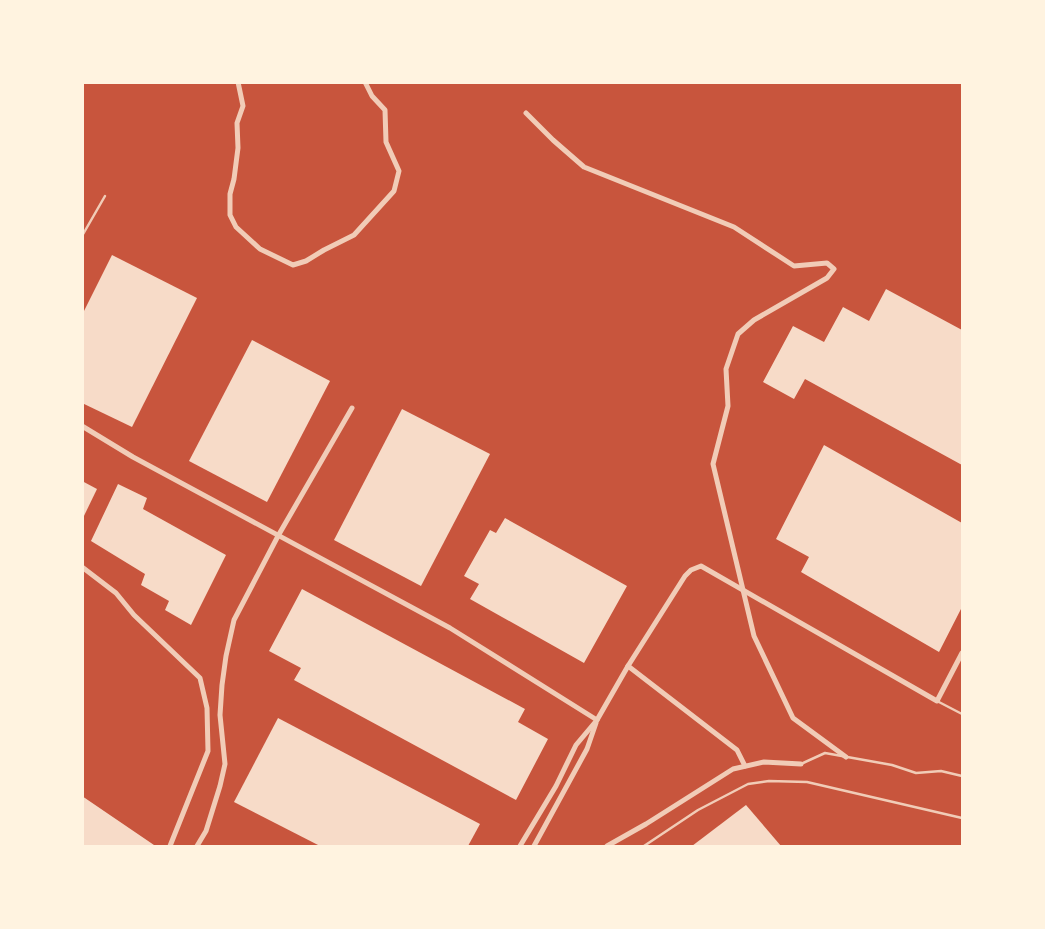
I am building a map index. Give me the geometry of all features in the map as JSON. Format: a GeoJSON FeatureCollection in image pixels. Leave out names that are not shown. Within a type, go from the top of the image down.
{"type":"FeatureCollection","features":[{"type":"Feature","properties":{"kind":"street"},"geometry":{"type":"LineString","coordinates":[[238,82],[242,106],[237,123],[238,148],[230,194],[230,215],[236,227],[260,249],[293,265],[306,261],[354,236],[394,191],[398,171],[386,142],[384,110],[372,96],[365,82]]}},
{"type":"Feature","properties":{"kind":"street"},"geometry":{"type":"LineString","coordinates":[[526,113],[584,167],[734,227],[794,266],[827,263],[834,270],[827,278],[754,320],[738,334],[726,369],[728,406],[713,464],[754,636],[793,718],[846,757]]}},
{"type":"Feature","properties":{"kind":"street"},"geometry":{"type":"LineString","coordinates":[[197,846],[206,831],[225,764],[220,716],[222,685],[234,620],[278,536],[352,408]]}},
{"type":"Feature","properties":{"kind":"street"},"geometry":{"type":"LineString","coordinates":[[82,426],[133,457],[450,628],[597,720]]}},
{"type":"Feature","properties":{"kind":"street"},"geometry":{"type":"LineString","coordinates":[[520,846],[556,786],[576,745],[597,720],[628,666],[685,576],[691,570],[701,566],[937,701],[962,653]]}},
{"type":"Feature","properties":{"kind":"street"},"geometry":{"type":"LineString","coordinates":[[82,567],[116,593],[134,614],[200,678],[207,708],[208,751],[170,846]]}},
{"type":"Feature","properties":{"kind":"street"},"geometry":{"type":"LineString","coordinates":[[628,666],[737,750],[745,766]]}},
{"type":"Feature","properties":{"kind":"street"},"geometry":{"type":"LineString","coordinates":[[534,846],[587,749],[597,720]]}},
{"type":"Feature","properties":{"kind":"street"},"geometry":{"type":"LineString","coordinates":[[607,846],[646,824],[733,769],[764,762],[801,764]]}},
{"type":"Feature","properties":{"kind":"lane"},"geometry":{"type":"LineString","coordinates":[[82,236],[106,196]]}},
{"type":"Feature","properties":{"kind":"lane"},"geometry":{"type":"LineString","coordinates":[[937,701],[962,714]]}},
{"type":"Feature","properties":{"kind":"lane"},"geometry":{"type":"LineString","coordinates":[[801,764],[825,753],[892,765],[916,773],[941,772],[962,776]]}},
{"type":"Feature","properties":{"kind":"lane"},"geometry":{"type":"LineString","coordinates":[[644,846],[698,810],[748,784],[769,781],[807,782],[962,818]]}},
{"type":"Feature","properties":{"kind":"building"},"geometry":{"type":"Polygon","coordinates":[[[112,255],[197,298],[132,427],[82,403],[82,315],[112,255]]]}},
{"type":"Feature","properties":{"kind":"building"},"geometry":{"type":"Polygon","coordinates":[[[886,289],[962,330],[962,465],[805,379],[794,399],[763,382],[793,326],[824,342],[843,307],[869,321],[886,289]]]}},
{"type":"Feature","properties":{"kind":"building"},"geometry":{"type":"Polygon","coordinates":[[[252,340],[330,381],[267,502],[189,461],[252,340]]]}},
{"type":"Feature","properties":{"kind":"building"},"geometry":{"type":"Polygon","coordinates":[[[402,409],[490,454],[421,586],[334,540],[402,409]]]}},
{"type":"Feature","properties":{"kind":"building"},"geometry":{"type":"Polygon","coordinates":[[[824,445],[962,523],[962,607],[939,652],[801,572],[809,557],[776,539],[824,445]]]}},
{"type":"Feature","properties":{"kind":"building"},"geometry":{"type":"Polygon","coordinates":[[[82,481],[97,489],[82,520],[82,481]]]}},
{"type":"Feature","properties":{"kind":"building"},"geometry":{"type":"Polygon","coordinates":[[[118,484],[147,498],[143,509],[226,555],[191,625],[165,610],[169,601],[141,585],[145,574],[91,541],[118,484]]]}},
{"type":"Feature","properties":{"kind":"building"},"geometry":{"type":"Polygon","coordinates":[[[505,518],[627,586],[584,663],[470,599],[479,584],[464,576],[490,530],[496,533],[505,518]]]}},
{"type":"Feature","properties":{"kind":"building"},"geometry":{"type":"Polygon","coordinates":[[[302,589],[525,709],[518,722],[548,739],[516,800],[294,680],[301,668],[269,651],[302,589]]]}},
{"type":"Feature","properties":{"kind":"building"},"geometry":{"type":"Polygon","coordinates":[[[278,718],[480,824],[468,846],[320,846],[234,802],[278,718]]]}},
{"type":"Feature","properties":{"kind":"building"},"geometry":{"type":"Polygon","coordinates":[[[82,796],[154,845],[82,846],[82,796]]]}},
{"type":"Feature","properties":{"kind":"building"},"geometry":{"type":"Polygon","coordinates":[[[746,805],[781,846],[692,846],[746,805]]]}}]}
